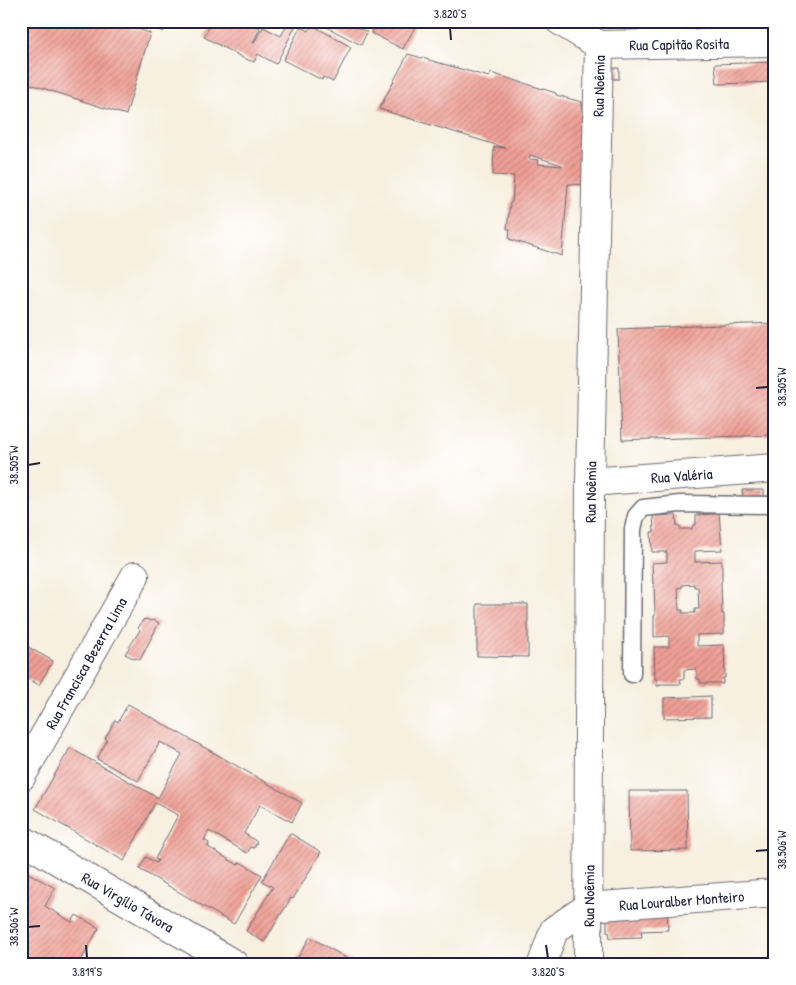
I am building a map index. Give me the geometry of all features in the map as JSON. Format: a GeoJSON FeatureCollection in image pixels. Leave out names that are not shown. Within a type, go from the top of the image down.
{"type":"FeatureCollection","features":[{"type":"Feature","properties":{"kind":"street"},"geometry":{"type":"LineString","coordinates":[[560,21],[595,33]]}},
{"type":"Feature","properties":{"kind":"street","name":"Rua Capitão Rosita"},"geometry":{"type":"LineString","coordinates":[[595,33],[775,42]]}},
{"type":"Feature","properties":{"kind":"street","name":"Rua Noêmia"},"geometry":{"type":"LineString","coordinates":[[588,964],[590,482],[595,33]]}},
{"type":"Feature","properties":{"kind":"street","name":"Rua Valéria"},"geometry":{"type":"LineString","coordinates":[[590,482],[775,468]]}},
{"type":"Feature","properties":{"kind":"street","name":"Rua Francisca Bezerra Lima"},"geometry":{"type":"LineString","coordinates":[[21,777],[135,576]]}},
{"type":"Feature","properties":{"kind":"street","name":"Rua Virgílio Távora"},"geometry":{"type":"LineString","coordinates":[[21,839],[234,964]]}},
{"type":"Feature","properties":{"kind":"street","name":"Rua Louralber Monteiro"},"geometry":{"type":"LineString","coordinates":[[588,907],[775,893]]}},
{"type":"Feature","properties":{"kind":"street"},"geometry":{"type":"LineString","coordinates":[[542,964],[554,930],[588,907]]}},
{"type":"Feature","properties":{"kind":"lane"},"geometry":{"type":"LineString","coordinates":[[632,674],[633,529],[636,516],[643,508],[680,504],[775,505]]}},
{"type":"Feature","properties":{"kind":"building"},"geometry":{"type":"Polygon","coordinates":[[[21,21],[113,21],[150,33],[126,115],[21,81],[21,21]]]}},
{"type":"Feature","properties":{"kind":"building"},"geometry":{"type":"Polygon","coordinates":[[[143,21],[169,21],[163,32],[143,21]]]}},
{"type":"Feature","properties":{"kind":"building"},"geometry":{"type":"Polygon","coordinates":[[[212,21],[247,21],[260,28],[253,43],[263,27],[281,36],[288,23],[295,27],[276,64],[258,54],[254,62],[243,58],[204,37],[212,21]]]}},
{"type":"Feature","properties":{"kind":"building"},"geometry":{"type":"Polygon","coordinates":[[[315,21],[362,21],[358,28],[367,32],[361,45],[315,21]]]}},
{"type":"Feature","properties":{"kind":"building"},"geometry":{"type":"Polygon","coordinates":[[[378,21],[418,21],[403,49],[371,33],[378,21]]]}},
{"type":"Feature","properties":{"kind":"building"},"geometry":{"type":"Polygon","coordinates":[[[312,25],[351,47],[333,82],[323,77],[322,80],[283,60],[301,26],[309,31],[312,25]]]}},
{"type":"Feature","properties":{"kind":"building"},"geometry":{"type":"Polygon","coordinates":[[[408,54],[489,77],[491,73],[582,102],[586,185],[568,184],[562,256],[509,239],[510,229],[507,229],[514,176],[493,175],[494,147],[506,148],[379,109],[408,54]],[[530,155],[529,159],[539,160],[538,164],[562,165],[530,155]]]}},
{"type":"Feature","properties":{"kind":"building"},"geometry":{"type":"Polygon","coordinates":[[[775,62],[775,82],[717,84],[715,64],[775,62]]]}},
{"type":"Feature","properties":{"kind":"building"},"geometry":{"type":"Polygon","coordinates":[[[609,68],[619,68],[619,79],[610,79],[609,68]]]}},
{"type":"Feature","properties":{"kind":"building"},"geometry":{"type":"Polygon","coordinates":[[[775,323],[775,435],[622,440],[618,329],[775,323]]]}},
{"type":"Feature","properties":{"kind":"building"},"geometry":{"type":"Polygon","coordinates":[[[742,490],[764,490],[764,502],[752,502],[752,496],[743,497],[742,490]]]}},
{"type":"Feature","properties":{"kind":"building"},"geometry":{"type":"Polygon","coordinates":[[[716,512],[719,512],[722,550],[695,551],[695,562],[722,561],[721,582],[724,634],[697,635],[697,646],[724,645],[725,678],[723,678],[723,684],[700,683],[700,679],[697,679],[696,669],[684,670],[684,679],[680,679],[681,684],[659,684],[660,686],[657,686],[654,647],[669,647],[669,636],[654,637],[655,616],[652,563],[667,562],[667,552],[652,552],[651,532],[654,532],[653,514],[656,513],[656,516],[676,515],[677,526],[680,526],[680,529],[692,529],[693,525],[696,525],[696,515],[716,514],[716,512]],[[694,584],[682,585],[682,588],[678,587],[679,610],[683,610],[682,613],[695,613],[695,609],[699,609],[698,587],[694,587],[694,584]]]}},
{"type":"Feature","properties":{"kind":"building"},"geometry":{"type":"Polygon","coordinates":[[[477,604],[528,604],[528,657],[477,656],[477,604]]]}},
{"type":"Feature","properties":{"kind":"building"},"geometry":{"type":"Polygon","coordinates":[[[146,619],[159,623],[140,660],[135,659],[125,654],[140,630],[138,628],[143,620],[146,619]]]}},
{"type":"Feature","properties":{"kind":"building"},"geometry":{"type":"Polygon","coordinates":[[[21,643],[53,661],[39,685],[21,675],[21,643]]]}},
{"type":"Feature","properties":{"kind":"building"},"geometry":{"type":"Polygon","coordinates":[[[711,696],[711,717],[664,718],[664,698],[711,696]]]}},
{"type":"Feature","properties":{"kind":"building"},"geometry":{"type":"Polygon","coordinates":[[[128,704],[302,803],[292,822],[260,805],[244,833],[257,842],[254,848],[251,847],[247,853],[209,831],[204,840],[209,843],[208,847],[238,865],[240,862],[262,875],[234,924],[139,869],[146,857],[156,863],[158,860],[155,859],[178,815],[155,803],[124,861],[35,809],[70,748],[158,798],[182,754],[160,742],[138,781],[97,759],[107,740],[105,738],[115,720],[118,722],[128,704]]]}},
{"type":"Feature","properties":{"kind":"building"},"geometry":{"type":"Polygon","coordinates":[[[629,791],[687,791],[688,850],[630,851],[629,791]]]}},
{"type":"Feature","properties":{"kind":"building"},"geometry":{"type":"Polygon","coordinates":[[[290,833],[321,852],[264,942],[246,931],[273,887],[262,881],[290,833]]]}},
{"type":"Feature","properties":{"kind":"building"},"geometry":{"type":"Polygon","coordinates":[[[21,869],[55,888],[45,906],[72,922],[76,915],[99,928],[79,964],[21,964],[21,925],[26,927],[28,923],[21,919],[21,869]]]}},
{"type":"Feature","properties":{"kind":"building"},"geometry":{"type":"Polygon","coordinates":[[[607,908],[667,908],[668,930],[641,931],[642,937],[610,938],[609,932],[607,932],[607,908]]]}},
{"type":"Feature","properties":{"kind":"building"},"geometry":{"type":"Polygon","coordinates":[[[310,937],[353,962],[352,964],[294,964],[310,937]]]}}]}
